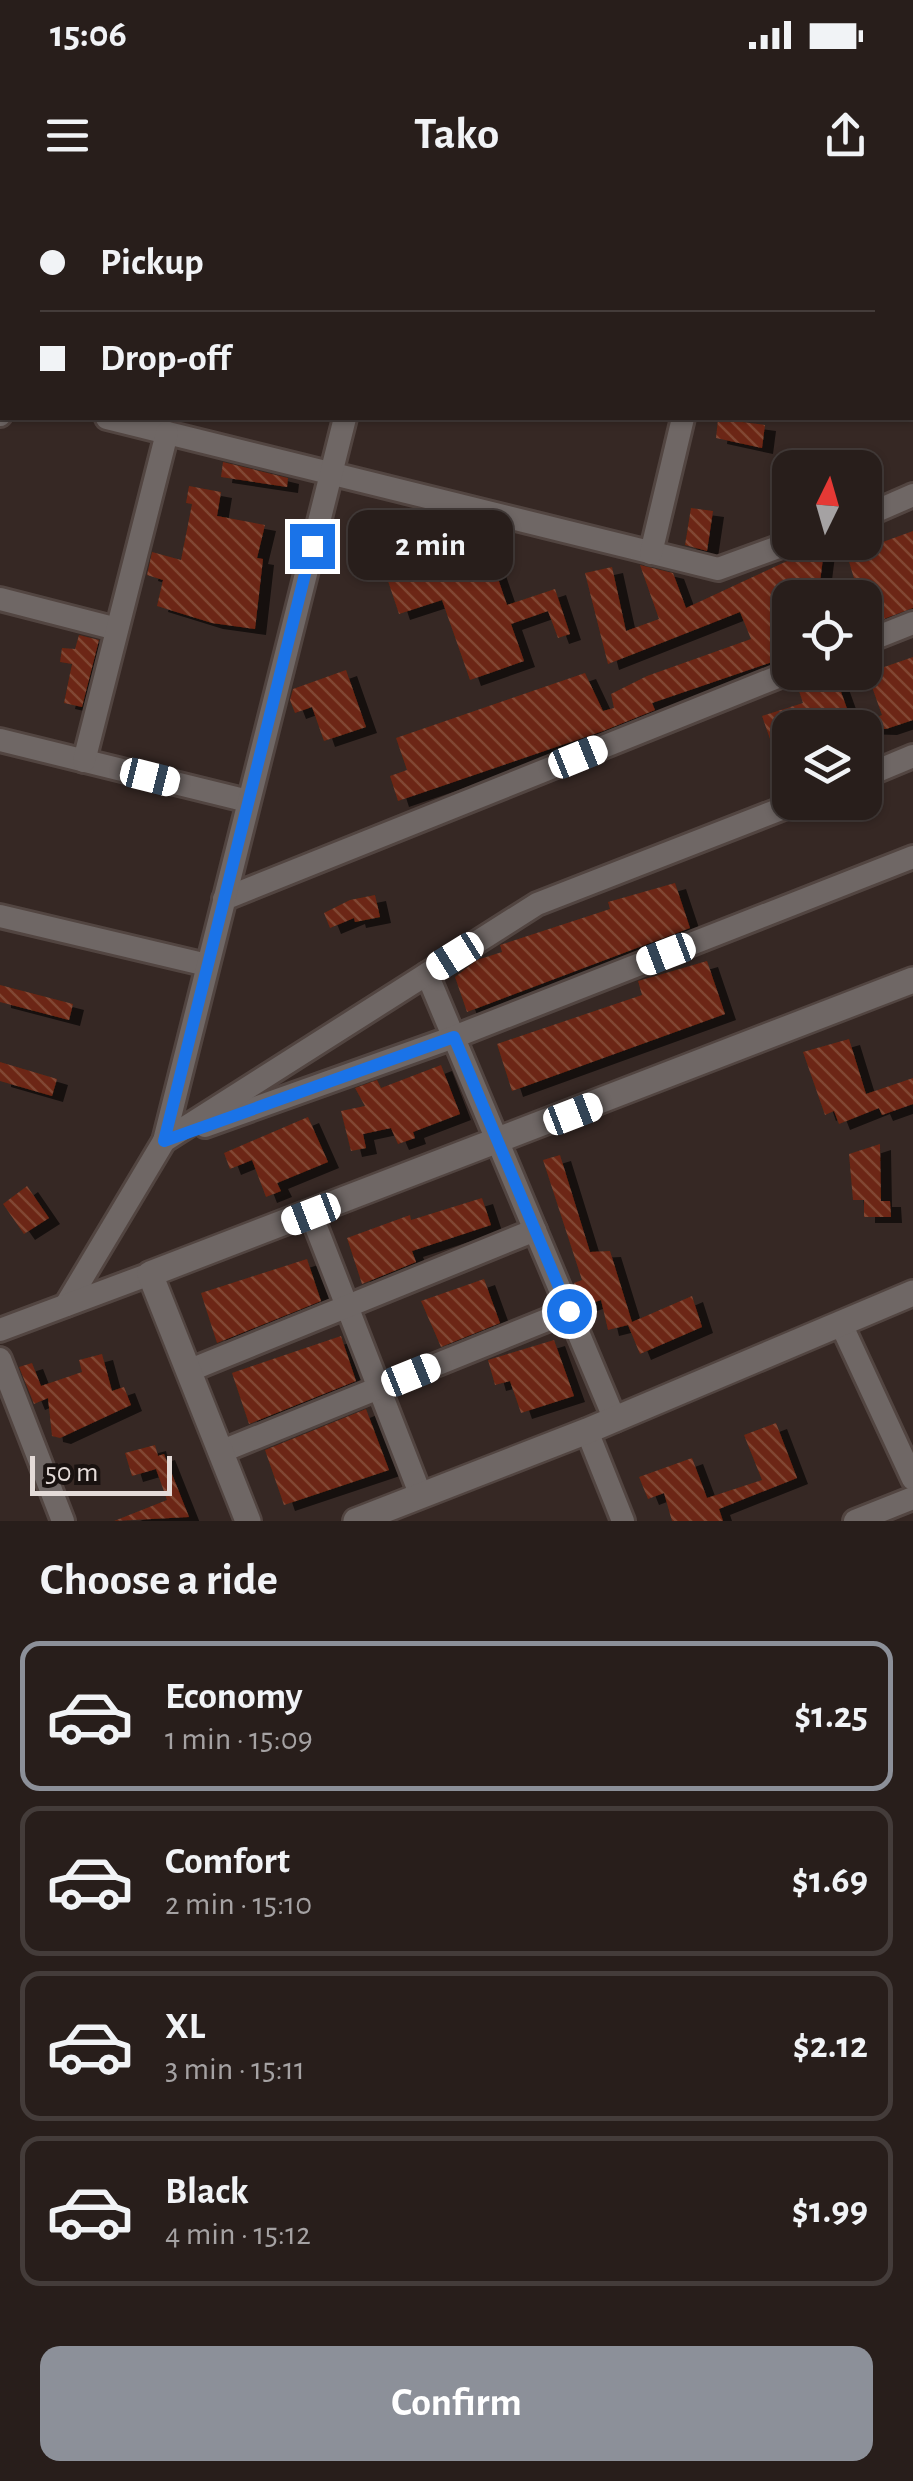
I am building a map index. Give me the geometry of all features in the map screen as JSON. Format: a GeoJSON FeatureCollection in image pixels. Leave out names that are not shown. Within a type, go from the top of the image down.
{"type":"FeatureCollection","features":[{"type":"Feature","properties":{"kind":"street"},"geometry":{"type":"LineString","coordinates":[[116,420],[718,570],[772,550]]}},
{"type":"Feature","properties":{"kind":"street"},"geometry":{"type":"LineString","coordinates":[[66,1306],[164,1141],[344,420]]}},
{"type":"Feature","properties":{"kind":"street"},"geometry":{"type":"LineString","coordinates":[[651,553],[683,420]]}},
{"type":"Feature","properties":{"kind":"street"},"geometry":{"type":"LineString","coordinates":[[84,761],[167,432]]}},
{"type":"Feature","properties":{"kind":"street"},"geometry":{"type":"LineString","coordinates":[[882,509],[913,495]]}},
{"type":"Feature","properties":{"kind":"street"},"geometry":{"type":"LineString","coordinates":[[0,599],[117,630]]}},
{"type":"Feature","properties":{"kind":"street"},"geometry":{"type":"LineString","coordinates":[[882,635],[913,623]]}},
{"type":"Feature","properties":{"kind":"street"},"geometry":{"type":"LineString","coordinates":[[224,900],[772,679]]}},
{"type":"Feature","properties":{"kind":"street"},"geometry":{"type":"LineString","coordinates":[[0,740],[248,801]]}},
{"type":"Feature","properties":{"kind":"street"},"geometry":{"type":"LineString","coordinates":[[882,770],[911,761]]}},
{"type":"Feature","properties":{"kind":"street"},"geometry":{"type":"LineString","coordinates":[[164,1141],[537,904],[772,813]]}},
{"type":"Feature","properties":{"kind":"street"},"geometry":{"type":"LineString","coordinates":[[164,1141],[454,1037],[913,858]]}},
{"type":"Feature","properties":{"kind":"street"},"geometry":{"type":"LineString","coordinates":[[0,916],[207,965]]}},
{"type":"Feature","properties":{"kind":"street"},"geometry":{"type":"LineString","coordinates":[[427,974],[615,1420]]}},
{"type":"Feature","properties":{"kind":"street"},"geometry":{"type":"LineString","coordinates":[[0,1330],[498,1143],[913,980]]}},
{"type":"Feature","properties":{"kind":"street"},"geometry":{"type":"LineString","coordinates":[[311,1214],[421,1496]]}},
{"type":"Feature","properties":{"kind":"street"},"geometry":{"type":"LineString","coordinates":[[188,1371],[535,1230]]}},
{"type":"Feature","properties":{"kind":"street"},"geometry":{"type":"LineString","coordinates":[[150,1274],[248,1521]]}},
{"type":"Feature","properties":{"kind":"street"},"geometry":{"type":"LineString","coordinates":[[356,1521],[615,1420],[913,1293]]}},
{"type":"Feature","properties":{"kind":"street"},"geometry":{"type":"LineString","coordinates":[[220,1452],[569,1311]]}},
{"type":"Feature","properties":{"kind":"street"},"geometry":{"type":"LineString","coordinates":[[841,1324],[913,1479]]}},
{"type":"Feature","properties":{"kind":"street"},"geometry":{"type":"LineString","coordinates":[[0,1359],[63,1521]]}},
{"type":"Feature","properties":{"kind":"street"},"geometry":{"type":"LineString","coordinates":[[587,1431],[623,1521]]}},
{"type":"Feature","properties":{"kind":"street"},"geometry":{"type":"LineString","coordinates":[[855,1521],[913,1498]]}},
{"type":"Feature","properties":{"kind":"building"},"geometry":{"type":"Polygon","coordinates":[[[718,420],[765,425],[762,448],[716,438],[718,420]]]}},
{"type":"Feature","properties":{"kind":"building"},"geometry":{"type":"Polygon","coordinates":[[[223,462],[288,478],[287,487],[221,477],[223,462]]]}},
{"type":"Feature","properties":{"kind":"building"},"geometry":{"type":"Polygon","coordinates":[[[189,486],[221,492],[217,516],[265,525],[257,558],[263,559],[255,629],[212,623],[157,606],[163,580],[147,575],[152,552],[181,560],[192,504],[186,503],[189,486]]]}},
{"type":"Feature","properties":{"kind":"building"},"geometry":{"type":"Polygon","coordinates":[[[691,508],[713,511],[707,551],[685,545],[691,508]]]}},
{"type":"Feature","properties":{"kind":"building"},"geometry":{"type":"Polygon","coordinates":[[[480,526],[507,605],[555,589],[570,634],[558,638],[548,611],[511,624],[524,661],[470,680],[442,600],[399,614],[380,557],[480,526]]]}},
{"type":"Feature","properties":{"kind":"building"},"geometry":{"type":"Polygon","coordinates":[[[913,531],[913,608],[882,620],[882,580],[855,580],[849,560],[882,560],[882,542],[913,531]]]}},
{"type":"Feature","properties":{"kind":"building"},"geometry":{"type":"Polygon","coordinates":[[[789,560],[823,560],[820,580],[772,580],[772,662],[652,703],[655,710],[603,731],[398,801],[390,776],[407,770],[396,738],[585,673],[603,711],[614,708],[611,694],[647,676],[751,639],[740,612],[608,664],[585,573],[612,567],[626,631],[659,619],[640,565],[673,573],[686,608],[789,560]]]}},
{"type":"Feature","properties":{"kind":"building"},"geometry":{"type":"Polygon","coordinates":[[[79,635],[99,640],[82,707],[64,703],[72,664],[60,662],[62,648],[75,649],[79,635]]]}},
{"type":"Feature","properties":{"kind":"building"},"geometry":{"type":"Polygon","coordinates":[[[913,657],[913,720],[886,729],[882,729],[882,710],[873,690],[882,690],[882,668],[913,657]]]}},
{"type":"Feature","properties":{"kind":"building"},"geometry":{"type":"Polygon","coordinates":[[[346,670],[366,727],[324,741],[312,707],[295,713],[290,700],[293,689],[346,670]]]}},
{"type":"Feature","properties":{"kind":"building"},"geometry":{"type":"Polygon","coordinates":[[[840,690],[848,710],[781,710],[803,703],[799,691],[840,690]]]}},
{"type":"Feature","properties":{"kind":"building"},"geometry":{"type":"Polygon","coordinates":[[[772,713],[771,742],[762,716],[772,713]]]}},
{"type":"Feature","properties":{"kind":"building"},"geometry":{"type":"Polygon","coordinates":[[[675,883],[690,928],[467,1012],[455,977],[477,960],[502,952],[500,945],[610,909],[608,902],[675,883]]]}},
{"type":"Feature","properties":{"kind":"building"},"geometry":{"type":"Polygon","coordinates":[[[375,895],[380,917],[355,922],[354,918],[330,928],[324,913],[350,900],[375,895]]]}},
{"type":"Feature","properties":{"kind":"building"},"geometry":{"type":"Polygon","coordinates":[[[707,961],[725,1014],[512,1091],[497,1044],[642,995],[638,981],[707,961]]]}},
{"type":"Feature","properties":{"kind":"building"},"geometry":{"type":"Polygon","coordinates":[[[0,985],[73,1004],[69,1020],[0,1002],[0,985]]]}},
{"type":"Feature","properties":{"kind":"building"},"geometry":{"type":"Polygon","coordinates":[[[849,1039],[866,1094],[913,1078],[913,1104],[882,1115],[879,1108],[839,1124],[834,1111],[825,1115],[803,1052],[849,1039]]]}},
{"type":"Feature","properties":{"kind":"building"},"geometry":{"type":"Polygon","coordinates":[[[0,1062],[57,1079],[52,1096],[0,1081],[0,1062]]]}},
{"type":"Feature","properties":{"kind":"building"},"geometry":{"type":"Polygon","coordinates":[[[441,1065],[460,1114],[413,1132],[415,1138],[398,1144],[391,1128],[363,1134],[366,1148],[351,1151],[341,1111],[365,1106],[355,1088],[377,1080],[381,1088],[441,1065]]]}},
{"type":"Feature","properties":{"kind":"building"},"geometry":{"type":"Polygon","coordinates":[[[308,1117],[328,1162],[277,1183],[281,1191],[266,1197],[252,1160],[230,1169],[224,1153],[308,1117]]]}},
{"type":"Feature","properties":{"kind":"building"},"geometry":{"type":"Polygon","coordinates":[[[880,1144],[881,1201],[890,1201],[891,1217],[864,1217],[864,1200],[853,1200],[849,1154],[880,1144]]]}},
{"type":"Feature","properties":{"kind":"building"},"geometry":{"type":"Polygon","coordinates":[[[560,1155],[590,1252],[610,1251],[632,1322],[692,1296],[702,1327],[640,1354],[628,1325],[608,1330],[601,1300],[583,1306],[574,1283],[582,1280],[543,1160],[560,1155]]]}},
{"type":"Feature","properties":{"kind":"building"},"geometry":{"type":"Polygon","coordinates":[[[27,1186],[49,1218],[24,1234],[3,1204],[27,1186]]]}},
{"type":"Feature","properties":{"kind":"building"},"geometry":{"type":"Polygon","coordinates":[[[482,1198],[491,1225],[412,1251],[416,1262],[362,1284],[347,1238],[410,1215],[411,1220],[482,1198]]]}},
{"type":"Feature","properties":{"kind":"building"},"geometry":{"type":"Polygon","coordinates":[[[307,1259],[321,1301],[217,1343],[201,1293],[307,1259]]]}},
{"type":"Feature","properties":{"kind":"building"},"geometry":{"type":"Polygon","coordinates":[[[484,1279],[500,1323],[441,1347],[421,1301],[484,1279]]]}},
{"type":"Feature","properties":{"kind":"building"},"geometry":{"type":"Polygon","coordinates":[[[341,1336],[356,1381],[249,1424],[232,1373],[341,1336]]]}},
{"type":"Feature","properties":{"kind":"building"},"geometry":{"type":"Polygon","coordinates":[[[554,1340],[574,1396],[521,1413],[510,1381],[495,1385],[488,1360],[554,1340]]]}},
{"type":"Feature","properties":{"kind":"building"},"geometry":{"type":"Polygon","coordinates":[[[102,1354],[112,1391],[124,1387],[131,1405],[60,1438],[52,1436],[48,1398],[34,1404],[19,1367],[32,1363],[41,1386],[82,1372],[79,1360],[102,1354]]]}},
{"type":"Feature","properties":{"kind":"building"},"geometry":{"type":"Polygon","coordinates":[[[366,1409],[389,1470],[284,1505],[265,1450],[366,1409]]]}},
{"type":"Feature","properties":{"kind":"building"},"geometry":{"type":"Polygon","coordinates":[[[776,1423],[797,1478],[719,1509],[723,1521],[672,1521],[664,1493],[648,1499],[639,1477],[692,1458],[707,1498],[762,1480],[744,1435],[776,1423]]]}},
{"type":"Feature","properties":{"kind":"building"},"geometry":{"type":"Polygon","coordinates":[[[155,1445],[158,1456],[164,1454],[189,1517],[114,1521],[167,1500],[156,1469],[132,1476],[125,1453],[155,1445]]]}},
{"type":"Feature","properties":{"kind":"route"},"geometry":{"type":"LineString","coordinates":[[312,546],[164,1141],[454,1037],[569,1311]]}}]}
